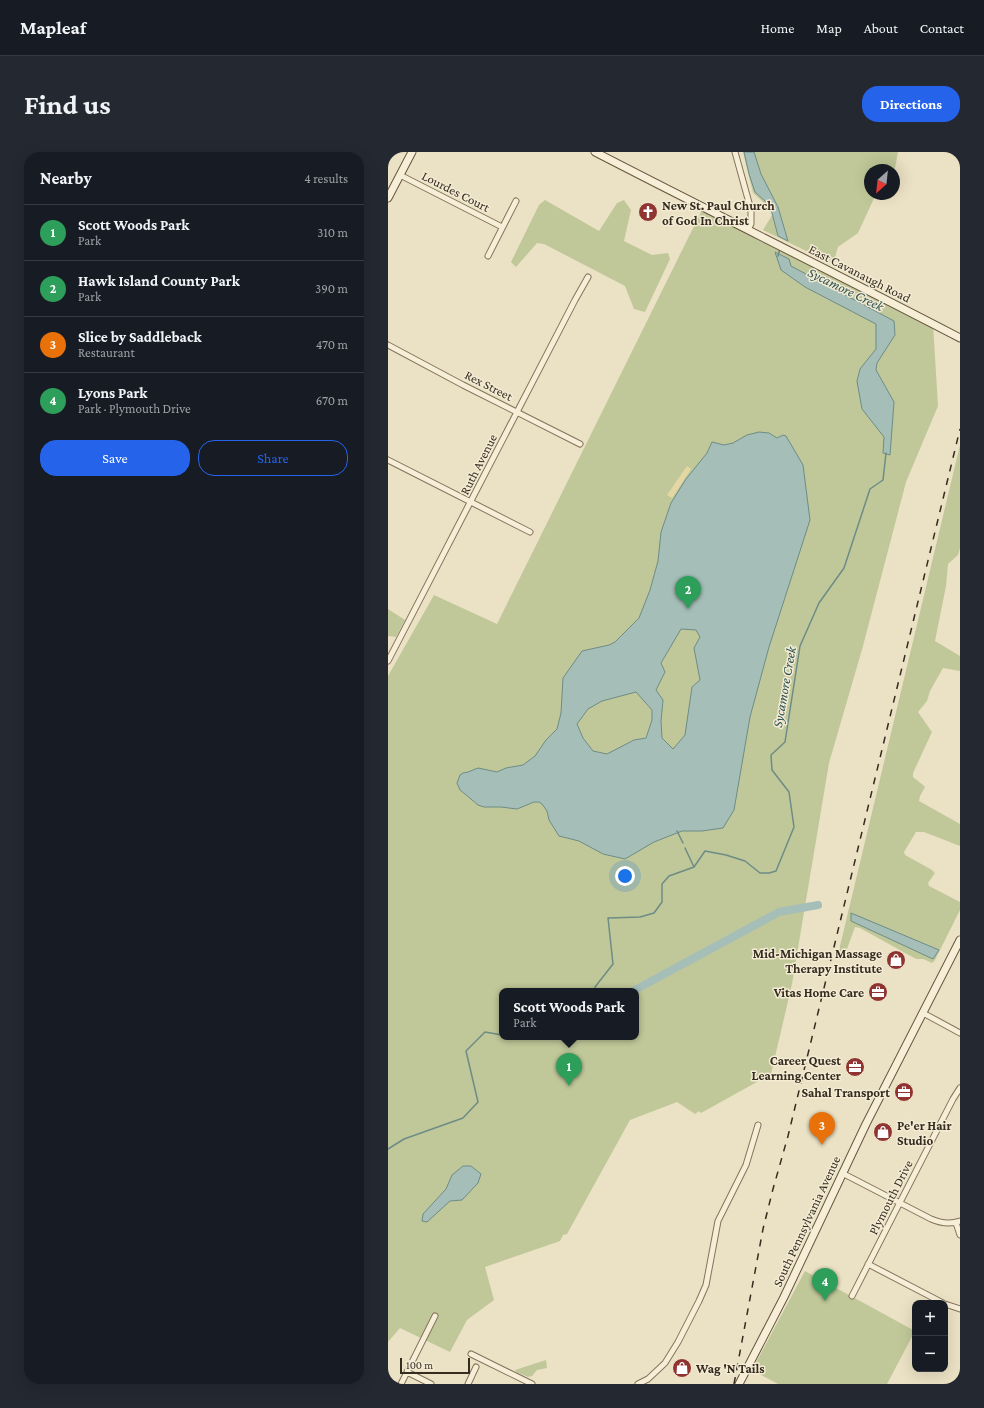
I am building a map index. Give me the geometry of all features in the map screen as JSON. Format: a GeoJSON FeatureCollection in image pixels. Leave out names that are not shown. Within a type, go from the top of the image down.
{"type":"FeatureCollection","features":[{"type":"Feature","properties":{"kind":"main road"},"geometry":{"type":"LineString","coordinates":[[388,198],[412,152]]}},
{"type":"Feature","properties":{"kind":"main road","name":"East Cavanaugh Road"},"geometry":{"type":"LineString","coordinates":[[595,152],[960,338]]}},
{"type":"Feature","properties":{"kind":"main road","name":"South Pennsylvania Avenue"},"geometry":{"type":"LineString","coordinates":[[739,1384],[784,1297],[842,1173],[960,940]]}},
{"type":"Feature","properties":{"kind":"street"},"geometry":{"type":"LineString","coordinates":[[735,152],[751,210],[751,224],[748,230]]}},
{"type":"Feature","properties":{"kind":"street","name":"Lourdes Court"},"geometry":{"type":"LineString","coordinates":[[400,175],[502,227]]}},
{"type":"Feature","properties":{"kind":"street"},"geometry":{"type":"LineString","coordinates":[[488,256],[516,201]]}},
{"type":"Feature","properties":{"kind":"street","name":"Ruth Avenue"},"geometry":{"type":"LineString","coordinates":[[388,661],[588,277]]}},
{"type":"Feature","properties":{"kind":"street","name":"Rex Street"},"geometry":{"type":"LineString","coordinates":[[388,345],[580,444]]}},
{"type":"Feature","properties":{"kind":"street"},"geometry":{"type":"LineString","coordinates":[[388,460],[530,532]]}},
{"type":"Feature","properties":{"kind":"street"},"geometry":{"type":"LineString","coordinates":[[923,1013],[960,1033]]}},
{"type":"Feature","properties":{"kind":"street","name":"Plymouth Drive"},"geometry":{"type":"LineString","coordinates":[[852,1296],[960,1088]]}},
{"type":"Feature","properties":{"kind":"street"},"geometry":{"type":"LineString","coordinates":[[638,1384],[648,1379],[665,1363],[678,1342],[699,1301],[706,1285],[718,1222],[746,1166],[758,1125]]}},
{"type":"Feature","properties":{"kind":"street"},"geometry":{"type":"LineString","coordinates":[[842,1173],[937,1222],[958,1222],[960,1235]]}},
{"type":"Feature","properties":{"kind":"street"},"geometry":{"type":"LineString","coordinates":[[868,1264],[938,1300]]}},
{"type":"Feature","properties":{"kind":"street"},"geometry":{"type":"LineString","coordinates":[[948,1304],[960,1309]]}},
{"type":"Feature","properties":{"kind":"street"},"geometry":{"type":"LineString","coordinates":[[401,1384],[435,1316]]}},
{"type":"Feature","properties":{"kind":"street"},"geometry":{"type":"LineString","coordinates":[[471,1354],[532,1384]]}},
{"type":"Feature","properties":{"kind":"street"},"geometry":{"type":"LineString","coordinates":[[468,1384],[476,1367]]}},
{"type":"Feature","properties":{"kind":"street"},"geometry":{"type":"LineString","coordinates":[[407,1372],[431,1384]]}},
{"type":"Feature","properties":{"kind":"green space"},"geometry":{"type":"Polygon","coordinates":[[[743,152],[898,152],[896,164],[864,164],[864,200],[873,200],[858,233],[838,247],[833,264],[763,230],[774,212],[753,193],[743,152]]]}},
{"type":"Feature","properties":{"kind":"green space"},"geometry":{"type":"Polygon","coordinates":[[[545,200],[599,231],[617,203],[624,200],[631,210],[624,241],[652,255],[668,253],[670,259],[645,312],[634,309],[625,286],[544,244],[537,243],[516,267],[511,262],[539,205],[545,200]]]}},
{"type":"Feature","properties":{"kind":"green space"},"geometry":{"type":"Polygon","coordinates":[[[703,208],[933,324],[938,406],[906,482],[863,646],[829,763],[792,984],[771,1074],[701,1113],[699,1111],[695,1114],[677,1102],[630,1120],[567,1234],[563,1235],[560,1241],[485,1267],[494,1300],[467,1320],[450,1352],[400,1328],[388,1342],[388,676],[434,595],[497,624],[703,208]]]}},
{"type":"Feature","properties":{"kind":"green space"},"geometry":{"type":"Polygon","coordinates":[[[960,445],[960,548],[958,555],[948,564],[946,586],[935,641],[960,656],[960,671],[943,668],[930,691],[927,701],[918,712],[932,732],[913,773],[913,777],[925,787],[919,801],[960,824],[960,846],[924,832],[916,832],[904,852],[905,855],[935,873],[928,883],[929,886],[960,902],[960,910],[935,960],[932,963],[923,959],[916,959],[860,928],[855,927],[843,956],[839,955],[840,946],[960,445]]]}},
{"type":"Feature","properties":{"kind":"green space"},"geometry":{"type":"Polygon","coordinates":[[[388,609],[405,620],[396,637],[388,636],[388,609]]]}},
{"type":"Feature","properties":{"kind":"green space"},"geometry":{"type":"Polygon","coordinates":[[[805,1271],[912,1329],[912,1337],[887,1384],[778,1384],[752,1370],[805,1271]]]}},
{"type":"Feature","properties":{"kind":"green space"},"geometry":{"type":"Polygon","coordinates":[[[546,1360],[547,1368],[537,1370],[532,1376],[528,1377],[516,1372],[515,1370],[546,1360]]]}},
{"type":"Feature","properties":{"kind":"sand"},"geometry":{"type":"Polygon","coordinates":[[[687,466],[691,469],[672,498],[667,495],[687,466]]]}},
{"type":"Feature","properties":{"kind":"water"},"geometry":{"type":"Polygon","coordinates":[[[744,152],[754,152],[761,174],[778,207],[788,241],[778,236],[772,213],[765,201],[755,192],[744,152]]]}},
{"type":"Feature","properties":{"kind":"water"},"geometry":{"type":"Polygon","coordinates":[[[775,252],[789,259],[791,266],[894,321],[895,335],[877,363],[876,370],[894,402],[890,455],[883,453],[884,437],[862,409],[857,381],[860,369],[876,349],[876,324],[805,287],[781,270],[775,252]]]}},
{"type":"Feature","properties":{"kind":"water"},"geometry":{"type":"Polygon","coordinates":[[[759,432],[769,433],[777,438],[783,435],[786,436],[803,465],[810,520],[769,647],[750,717],[734,810],[723,828],[702,831],[682,831],[654,842],[625,859],[603,854],[579,841],[559,836],[549,820],[547,811],[539,802],[534,802],[517,809],[484,807],[478,805],[460,790],[457,783],[460,775],[478,768],[497,772],[506,768],[523,765],[535,756],[546,740],[557,729],[561,713],[563,678],[582,651],[609,645],[615,642],[639,618],[650,590],[658,561],[661,532],[671,503],[686,479],[707,453],[712,442],[724,445],[733,443],[747,435],[759,432]],[[681,629],[661,663],[665,672],[656,690],[663,700],[661,721],[662,738],[673,749],[685,735],[692,687],[700,680],[694,648],[700,637],[696,630],[681,629]],[[636,692],[602,701],[588,709],[577,724],[583,738],[593,751],[607,754],[634,740],[646,738],[652,720],[652,710],[636,692]]]}},
{"type":"Feature","properties":{"kind":"water"},"geometry":{"type":"Polygon","coordinates":[[[851,913],[939,950],[933,959],[851,921],[851,913]]]}},
{"type":"Feature","properties":{"kind":"water"},"geometry":{"type":"Polygon","coordinates":[[[463,1166],[471,1166],[481,1174],[478,1183],[462,1200],[450,1201],[427,1222],[422,1221],[423,1214],[446,1189],[452,1175],[463,1166]]]}},
{"type":"Feature","properties":{"kind":"waterway","name":"Sycamore Creek"},"geometry":{"type":"LineString","coordinates":[[778,256],[780,248]]}},
{"type":"Feature","properties":{"kind":"waterway","name":"Sycamore Creek"},"geometry":{"type":"LineString","coordinates":[[596,988],[613,964],[608,918],[640,917],[654,913],[662,902],[662,884],[669,876],[694,867],[705,851],[726,855],[745,861],[760,873],[776,871],[794,827],[789,792],[772,770],[771,755],[785,742],[800,646],[819,603],[844,568],[870,489],[883,480],[886,453]]}},
{"type":"Feature","properties":{"kind":"waterway"},"geometry":{"type":"LineString","coordinates":[[677,831],[683,843]]}},
{"type":"Feature","properties":{"kind":"waterway"},"geometry":{"type":"LineString","coordinates":[[685,848],[694,867]]}},
{"type":"Feature","properties":{"kind":"waterway"},"geometry":{"type":"LineString","coordinates":[[639,988],[779,912],[818,905]]}},
{"type":"Feature","properties":{"kind":"waterway","name":"Sycamore Creek"},"geometry":{"type":"LineString","coordinates":[[388,1149],[404,1139],[463,1118],[478,1102],[466,1051],[485,1032],[499,1034]]}},
{"type":"Feature","properties":{"kind":"railway"},"geometry":{"type":"LineString","coordinates":[[734,1384],[763,1229],[788,1136],[960,429]]}},
{"type":"Feature","properties":{"kind":"place","name":"New St. Paul Church of God In Christ"},"geometry":{"type":"Point","coordinates":[648,212]}},
{"type":"Feature","properties":{"kind":"place","name":"Hawk Island County Park"},"geometry":{"type":"Point","coordinates":[688,609]}},
{"type":"Feature","properties":{"kind":"place","name":"Mid-Michigan Massage Therapy Institute"},"geometry":{"type":"Point","coordinates":[896,960]}},
{"type":"Feature","properties":{"kind":"place","name":"Vitas Home Care"},"geometry":{"type":"Point","coordinates":[878,992]}},
{"type":"Feature","properties":{"kind":"place","name":"Career Quest Learning Center"},"geometry":{"type":"Point","coordinates":[855,1067]}},
{"type":"Feature","properties":{"kind":"place","name":"Scott Woods Park"},"geometry":{"type":"Point","coordinates":[569,1086]}},
{"type":"Feature","properties":{"kind":"place","name":"Sahal Transport"},"geometry":{"type":"Point","coordinates":[904,1092]}},
{"type":"Feature","properties":{"kind":"place","name":"Pe'er Hair Studio"},"geometry":{"type":"Point","coordinates":[883,1132]}},
{"type":"Feature","properties":{"kind":"place","name":"Slice by Saddleback"},"geometry":{"type":"Point","coordinates":[822,1145]}},
{"type":"Feature","properties":{"kind":"place","name":"Lyons Park"},"geometry":{"type":"Point","coordinates":[825,1301]}},
{"type":"Feature","properties":{"kind":"place","name":"Wag 'N Tails"},"geometry":{"type":"Point","coordinates":[682,1368]}}]}
